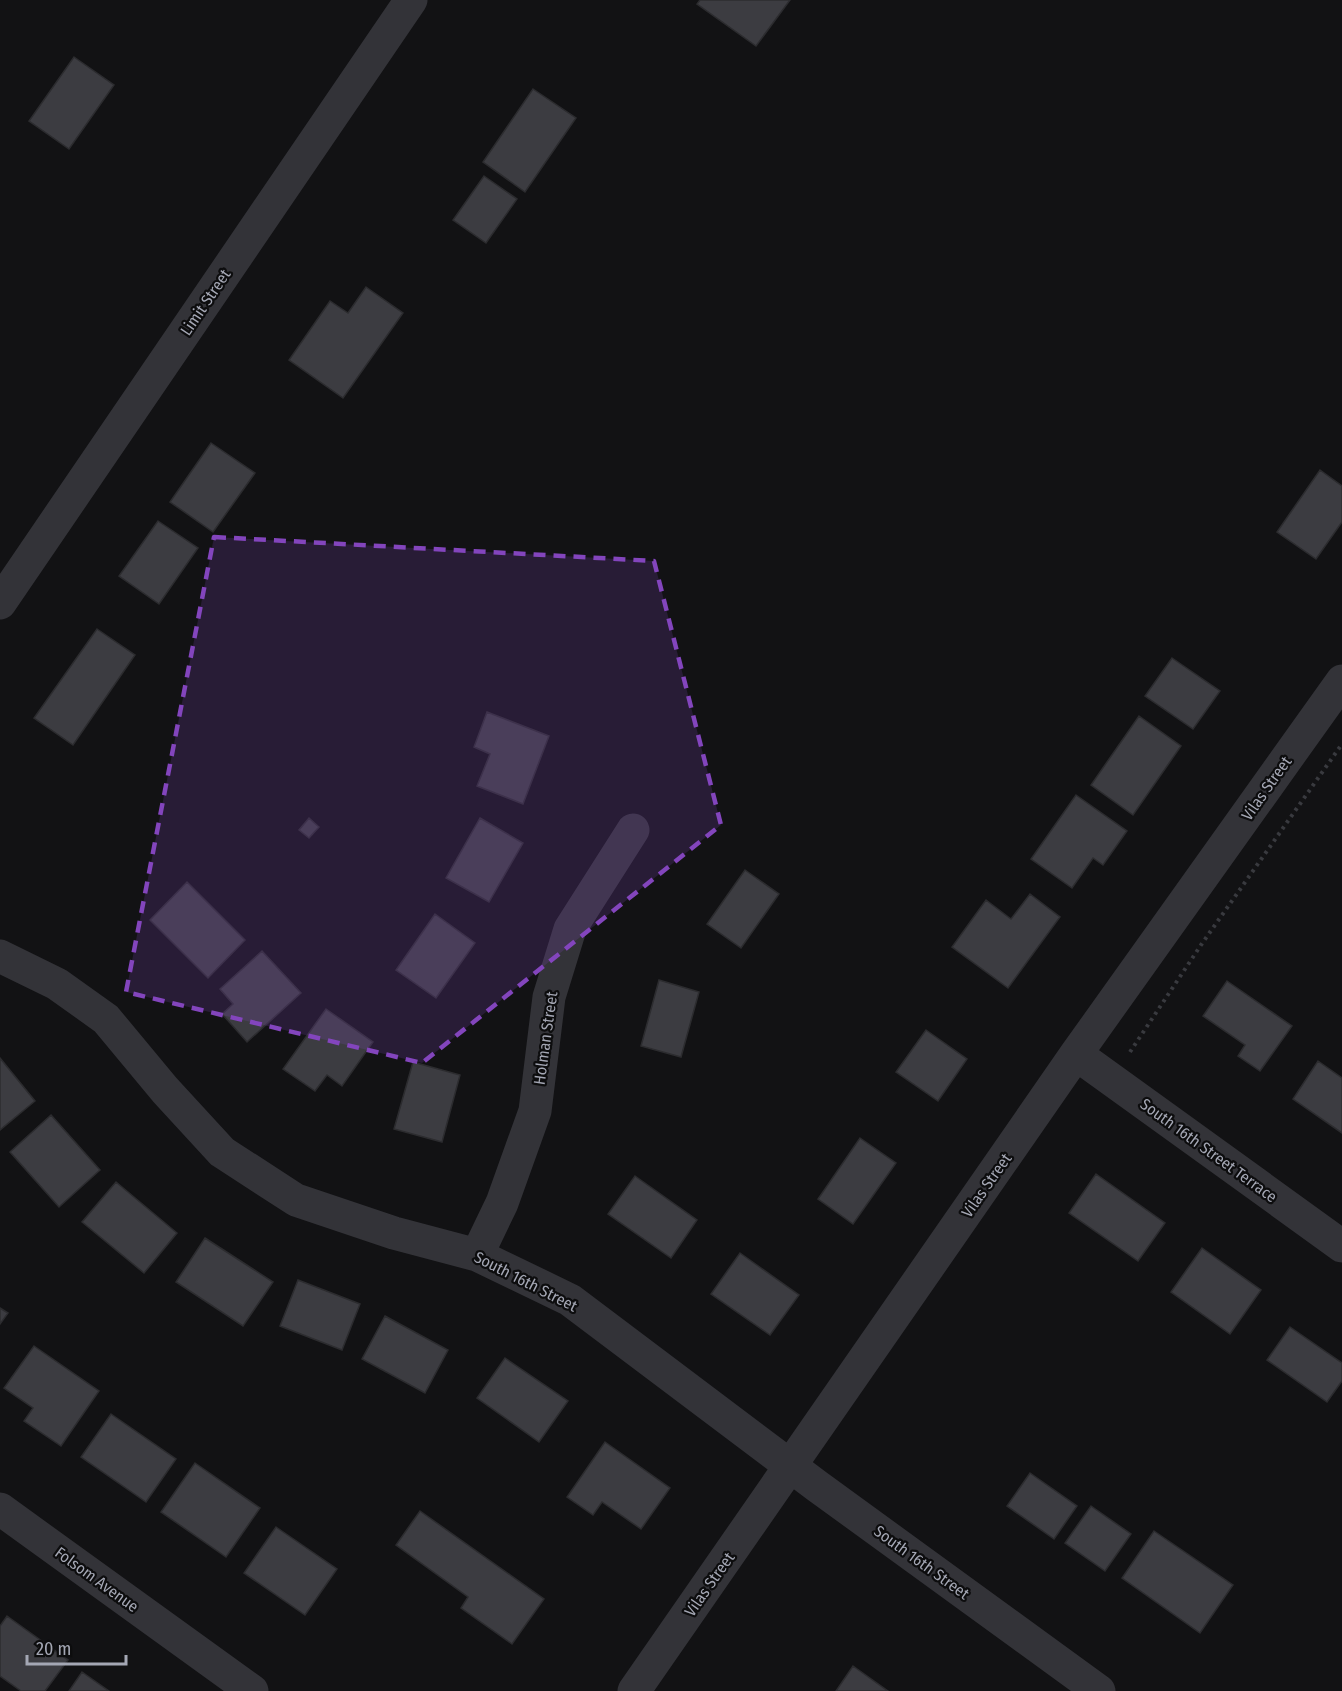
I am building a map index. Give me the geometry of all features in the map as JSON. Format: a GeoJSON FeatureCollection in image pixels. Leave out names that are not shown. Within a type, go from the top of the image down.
{"type":"FeatureCollection","features":[{"type":"Feature","properties":{"kind":"street","name":"Limit Street"},"geometry":{"type":"LineString","coordinates":[[0,603],[411,0]]}},
{"type":"Feature","properties":{"kind":"street","name":"Vilas Street"},"geometry":{"type":"LineString","coordinates":[[634,1691],[1076,1054],[1342,681]]}},
{"type":"Feature","properties":{"kind":"street","name":"Holman Street"},"geometry":{"type":"LineString","coordinates":[[477,1255],[501,1203],[535,1111],[549,997],[570,929],[633,830]]}},
{"type":"Feature","properties":{"kind":"street","name":"South 16th Street"},"geometry":{"type":"LineString","coordinates":[[0,956],[57,984],[106,1019],[165,1090],[222,1152],[296,1200],[394,1233],[477,1255],[570,1300],[791,1466],[1099,1691]]}},
{"type":"Feature","properties":{"kind":"street","name":"South 16th Street Terrace"},"geometry":{"type":"LineString","coordinates":[[1076,1054],[1342,1246]]}},
{"type":"Feature","properties":{"kind":"street","name":"Folsom Avenue"},"geometry":{"type":"LineString","coordinates":[[0,1509],[252,1691]]}},
{"type":"Feature","properties":{"kind":"highlighted area"},"geometry":{"type":"Polygon","coordinates":[[[214,537],[654,561],[721,825],[422,1063],[126,992],[214,537]]]}},
{"type":"Feature","properties":{"kind":"building"},"geometry":{"type":"Polygon","coordinates":[[[700,0],[790,0],[756,46],[697,4],[700,0]]]}},
{"type":"Feature","properties":{"kind":"building"},"geometry":{"type":"Polygon","coordinates":[[[74,57],[114,85],[69,149],[29,121],[74,57]]]}},
{"type":"Feature","properties":{"kind":"building"},"geometry":{"type":"Polygon","coordinates":[[[533,89],[576,118],[525,192],[483,162],[533,89]]]}},
{"type":"Feature","properties":{"kind":"building"},"geometry":{"type":"Polygon","coordinates":[[[484,176],[517,199],[486,243],[453,220],[484,176]]]}},
{"type":"Feature","properties":{"kind":"building"},"geometry":{"type":"Polygon","coordinates":[[[366,287],[403,313],[343,398],[289,360],[330,301],[348,313],[366,287]]]}},
{"type":"Feature","properties":{"kind":"building"},"geometry":{"type":"Polygon","coordinates":[[[211,443],[255,473],[213,532],[170,502],[211,443]]]}},
{"type":"Feature","properties":{"kind":"building"},"geometry":{"type":"Polygon","coordinates":[[[1320,470],[1342,486],[1342,522],[1316,559],[1277,532],[1320,470]]]}},
{"type":"Feature","properties":{"kind":"building"},"geometry":{"type":"Polygon","coordinates":[[[158,521],[198,548],[159,604],[119,576],[158,521]]]}},
{"type":"Feature","properties":{"kind":"building"},"geometry":{"type":"Polygon","coordinates":[[[97,629],[135,655],[73,745],[34,718],[97,629]]]}},
{"type":"Feature","properties":{"kind":"building"},"geometry":{"type":"Polygon","coordinates":[[[1172,658],[1220,691],[1193,729],[1145,696],[1172,658]]]}},
{"type":"Feature","properties":{"kind":"building"},"geometry":{"type":"Polygon","coordinates":[[[487,712],[549,736],[523,804],[477,786],[490,754],[474,747],[487,712]]]}},
{"type":"Feature","properties":{"kind":"building"},"geometry":{"type":"Polygon","coordinates":[[[1139,716],[1181,746],[1133,815],[1091,785],[1139,716]]]}},
{"type":"Feature","properties":{"kind":"building"},"geometry":{"type":"Polygon","coordinates":[[[1076,795],[1127,831],[1103,865],[1093,858],[1072,888],[1031,859],[1076,795]]]}},
{"type":"Feature","properties":{"kind":"building"},"geometry":{"type":"Polygon","coordinates":[[[309,818],[319,827],[309,838],[299,830],[309,818]]]}},
{"type":"Feature","properties":{"kind":"building"},"geometry":{"type":"Polygon","coordinates":[[[480,818],[523,843],[489,902],[446,878],[480,818]]]}},
{"type":"Feature","properties":{"kind":"building"},"geometry":{"type":"Polygon","coordinates":[[[745,870],[779,894],[741,948],[707,924],[745,870]]]}},
{"type":"Feature","properties":{"kind":"building"},"geometry":{"type":"Polygon","coordinates":[[[187,882],[245,940],[208,978],[150,920],[187,882]]]}},
{"type":"Feature","properties":{"kind":"building"},"geometry":{"type":"Polygon","coordinates":[[[1030,894],[1060,917],[1008,988],[952,947],[986,900],[1011,919],[1030,894]]]}},
{"type":"Feature","properties":{"kind":"building"},"geometry":{"type":"Polygon","coordinates":[[[435,914],[475,943],[436,998],[396,970],[435,914]]]}},
{"type":"Feature","properties":{"kind":"building"},"geometry":{"type":"Polygon","coordinates":[[[262,951],[301,993],[247,1042],[222,1014],[233,1004],[220,989],[262,951]]]}},
{"type":"Feature","properties":{"kind":"building"},"geometry":{"type":"Polygon","coordinates":[[[659,980],[699,992],[681,1057],[641,1046],[659,980]]]}},
{"type":"Feature","properties":{"kind":"building"},"geometry":{"type":"Polygon","coordinates":[[[1227,981],[1292,1026],[1260,1071],[1238,1056],[1245,1045],[1203,1016],[1227,981]]]}},
{"type":"Feature","properties":{"kind":"building"},"geometry":{"type":"Polygon","coordinates":[[[326,1009],[373,1042],[342,1086],[327,1075],[315,1091],[283,1069],[326,1009]]]}},
{"type":"Feature","properties":{"kind":"building"},"geometry":{"type":"Polygon","coordinates":[[[926,1030],[967,1059],[938,1101],[896,1072],[926,1030]]]}},
{"type":"Feature","properties":{"kind":"building"},"geometry":{"type":"Polygon","coordinates":[[[0,1058],[35,1101],[0,1130],[0,1058]]]}},
{"type":"Feature","properties":{"kind":"building"},"geometry":{"type":"Polygon","coordinates":[[[1318,1061],[1342,1078],[1342,1133],[1293,1099],[1318,1061]]]}},
{"type":"Feature","properties":{"kind":"building"},"geometry":{"type":"Polygon","coordinates":[[[413,1062],[460,1075],[442,1142],[394,1129],[413,1062]]]}},
{"type":"Feature","properties":{"kind":"building"},"geometry":{"type":"Polygon","coordinates":[[[51,1115],[100,1170],[59,1207],[10,1152],[51,1115]]]}},
{"type":"Feature","properties":{"kind":"building"},"geometry":{"type":"Polygon","coordinates":[[[860,1138],[896,1163],[853,1224],[818,1199],[860,1138]]]}},
{"type":"Feature","properties":{"kind":"building"},"geometry":{"type":"Polygon","coordinates":[[[1096,1174],[1165,1223],[1138,1261],[1069,1213],[1096,1174]]]}},
{"type":"Feature","properties":{"kind":"building"},"geometry":{"type":"Polygon","coordinates":[[[635,1176],[697,1220],[671,1258],[608,1214],[635,1176]]]}},
{"type":"Feature","properties":{"kind":"building"},"geometry":{"type":"Polygon","coordinates":[[[116,1182],[177,1233],[144,1273],[82,1222],[116,1182]]]}},
{"type":"Feature","properties":{"kind":"building"},"geometry":{"type":"Polygon","coordinates":[[[205,1238],[273,1282],[243,1326],[176,1282],[205,1238]]]}},
{"type":"Feature","properties":{"kind":"building"},"geometry":{"type":"Polygon","coordinates":[[[1202,1248],[1261,1290],[1230,1334],[1171,1292],[1202,1248]]]}},
{"type":"Feature","properties":{"kind":"building"},"geometry":{"type":"Polygon","coordinates":[[[740,1253],[799,1295],[770,1335],[711,1294],[740,1253]]]}},
{"type":"Feature","properties":{"kind":"building"},"geometry":{"type":"Polygon","coordinates":[[[298,1280],[360,1304],[342,1350],[280,1326],[298,1280]]]}},
{"type":"Feature","properties":{"kind":"building"},"geometry":{"type":"Polygon","coordinates":[[[0,1308],[8,1313],[0,1324],[0,1308]]]}},
{"type":"Feature","properties":{"kind":"building"},"geometry":{"type":"Polygon","coordinates":[[[385,1316],[448,1350],[425,1393],[362,1359],[385,1316]]]}},
{"type":"Feature","properties":{"kind":"building"},"geometry":{"type":"Polygon","coordinates":[[[1290,1327],[1342,1363],[1342,1381],[1327,1402],[1267,1360],[1290,1327]]]}},
{"type":"Feature","properties":{"kind":"building"},"geometry":{"type":"Polygon","coordinates":[[[34,1346],[99,1391],[61,1446],[24,1421],[33,1408],[4,1388],[34,1346]]]}},
{"type":"Feature","properties":{"kind":"building"},"geometry":{"type":"Polygon","coordinates":[[[505,1358],[568,1401],[539,1442],[477,1398],[505,1358]]]}},
{"type":"Feature","properties":{"kind":"building"},"geometry":{"type":"Polygon","coordinates":[[[111,1414],[176,1459],[146,1502],[81,1457],[111,1414]]]}},
{"type":"Feature","properties":{"kind":"building"},"geometry":{"type":"Polygon","coordinates":[[[605,1442],[670,1488],[641,1529],[602,1502],[593,1515],[567,1497],[605,1442]]]}},
{"type":"Feature","properties":{"kind":"building"},"geometry":{"type":"Polygon","coordinates":[[[195,1463],[260,1508],[226,1557],[161,1512],[195,1463]]]}},
{"type":"Feature","properties":{"kind":"building"},"geometry":{"type":"Polygon","coordinates":[[[1030,1473],[1077,1506],[1054,1539],[1007,1506],[1030,1473]]]}},
{"type":"Feature","properties":{"kind":"building"},"geometry":{"type":"Polygon","coordinates":[[[1091,1506],[1131,1534],[1105,1571],[1065,1543],[1091,1506]]]}},
{"type":"Feature","properties":{"kind":"building"},"geometry":{"type":"Polygon","coordinates":[[[420,1511],[544,1599],[512,1644],[461,1608],[468,1597],[396,1545],[420,1511]]]}},
{"type":"Feature","properties":{"kind":"building"},"geometry":{"type":"Polygon","coordinates":[[[276,1527],[337,1569],[305,1615],[244,1573],[276,1527]]]}},
{"type":"Feature","properties":{"kind":"building"},"geometry":{"type":"Polygon","coordinates":[[[1154,1531],[1233,1585],[1200,1633],[1122,1578],[1154,1531]]]}},
{"type":"Feature","properties":{"kind":"building"},"geometry":{"type":"Polygon","coordinates":[[[7,1616],[68,1660],[45,1691],[21,1691],[0,1676],[0,1626],[7,1616]]]}},
{"type":"Feature","properties":{"kind":"building"},"geometry":{"type":"Polygon","coordinates":[[[853,1666],[888,1691],[836,1691],[853,1666]]]}},
{"type":"Feature","properties":{"kind":"building"},"geometry":{"type":"Polygon","coordinates":[[[82,1672],[109,1691],[69,1691],[82,1672]]]}}]}
